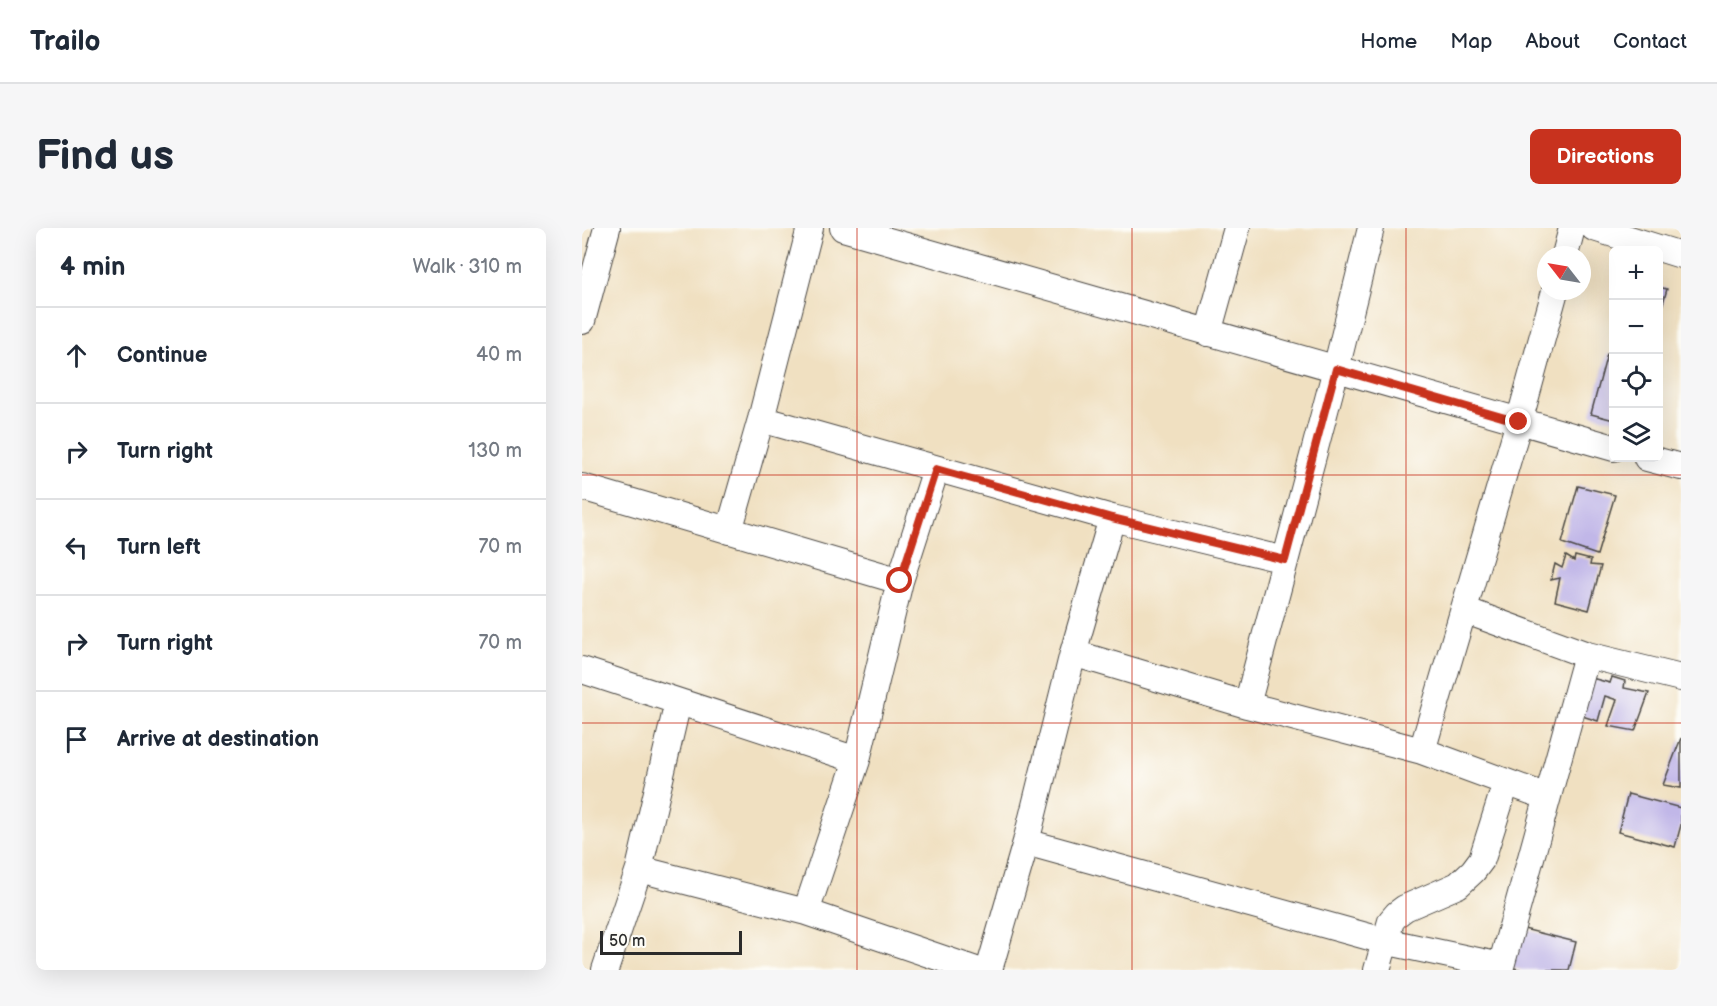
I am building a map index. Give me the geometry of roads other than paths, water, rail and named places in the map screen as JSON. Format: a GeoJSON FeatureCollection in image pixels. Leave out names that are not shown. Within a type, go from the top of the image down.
{"type":"FeatureCollection","features":[{"type":"Feature","properties":{"kind":"street"},"geometry":{"type":"LineString","coordinates":[[582,321],[607,228]]}},
{"type":"Feature","properties":{"kind":"street"},"geometry":{"type":"LineString","coordinates":[[729,531],[761,420],[810,228]]}},
{"type":"Feature","properties":{"kind":"street"},"geometry":{"type":"LineString","coordinates":[[843,228],[908,237],[1208,333],[1609,447]]}},
{"type":"Feature","properties":{"kind":"street"},"geometry":{"type":"LineString","coordinates":[[1208,333],[1237,228]]}},
{"type":"Feature","properties":{"kind":"street"},"geometry":{"type":"LineString","coordinates":[[1247,705],[1371,228]]}},
{"type":"Feature","properties":{"kind":"street"},"geometry":{"type":"LineString","coordinates":[[1567,246],[1572,228]]}},
{"type":"Feature","properties":{"kind":"street"},"geometry":{"type":"LineString","coordinates":[[1594,228],[1681,255]]}},
{"type":"Feature","properties":{"kind":"street"},"geometry":{"type":"LineString","coordinates":[[1422,751],[1553,300]]}},
{"type":"Feature","properties":{"kind":"street"},"geometry":{"type":"LineString","coordinates":[[761,420],[1112,518],[1285,560]]}},
{"type":"Feature","properties":{"kind":"street"},"geometry":{"type":"LineString","coordinates":[[1662,462],[1681,467]]}},
{"type":"Feature","properties":{"kind":"street"},"geometry":{"type":"LineString","coordinates":[[806,912],[857,760],[900,581],[936,469]]}},
{"type":"Feature","properties":{"kind":"street"},"geometry":{"type":"LineString","coordinates":[[582,487],[900,581]]}},
{"type":"Feature","properties":{"kind":"street"},"geometry":{"type":"LineString","coordinates":[[988,970],[1026,842],[1073,653],[1112,518]]}},
{"type":"Feature","properties":{"kind":"street"},"geometry":{"type":"LineString","coordinates":[[1464,609],[1587,655],[1681,678]]}},
{"type":"Feature","properties":{"kind":"street"},"geometry":{"type":"LineString","coordinates":[[1073,653],[1247,705],[1422,751],[1547,797]]}},
{"type":"Feature","properties":{"kind":"street"},"geometry":{"type":"LineString","coordinates":[[1026,842],[1384,941],[1501,968],[1587,655]]}},
{"type":"Feature","properties":{"kind":"street"},"geometry":{"type":"LineString","coordinates":[[582,670],[857,760]]}},
{"type":"Feature","properties":{"kind":"street"},"geometry":{"type":"LineString","coordinates":[[605,970],[639,869],[678,702]]}},
{"type":"Feature","properties":{"kind":"street"},"geometry":{"type":"LineString","coordinates":[[1377,970],[1391,921],[1397,914],[1405,908],[1458,885],[1482,859],[1506,783]]}},
{"type":"Feature","properties":{"kind":"street"},"geometry":{"type":"LineString","coordinates":[[639,869],[806,912],[976,970]]}}]}
